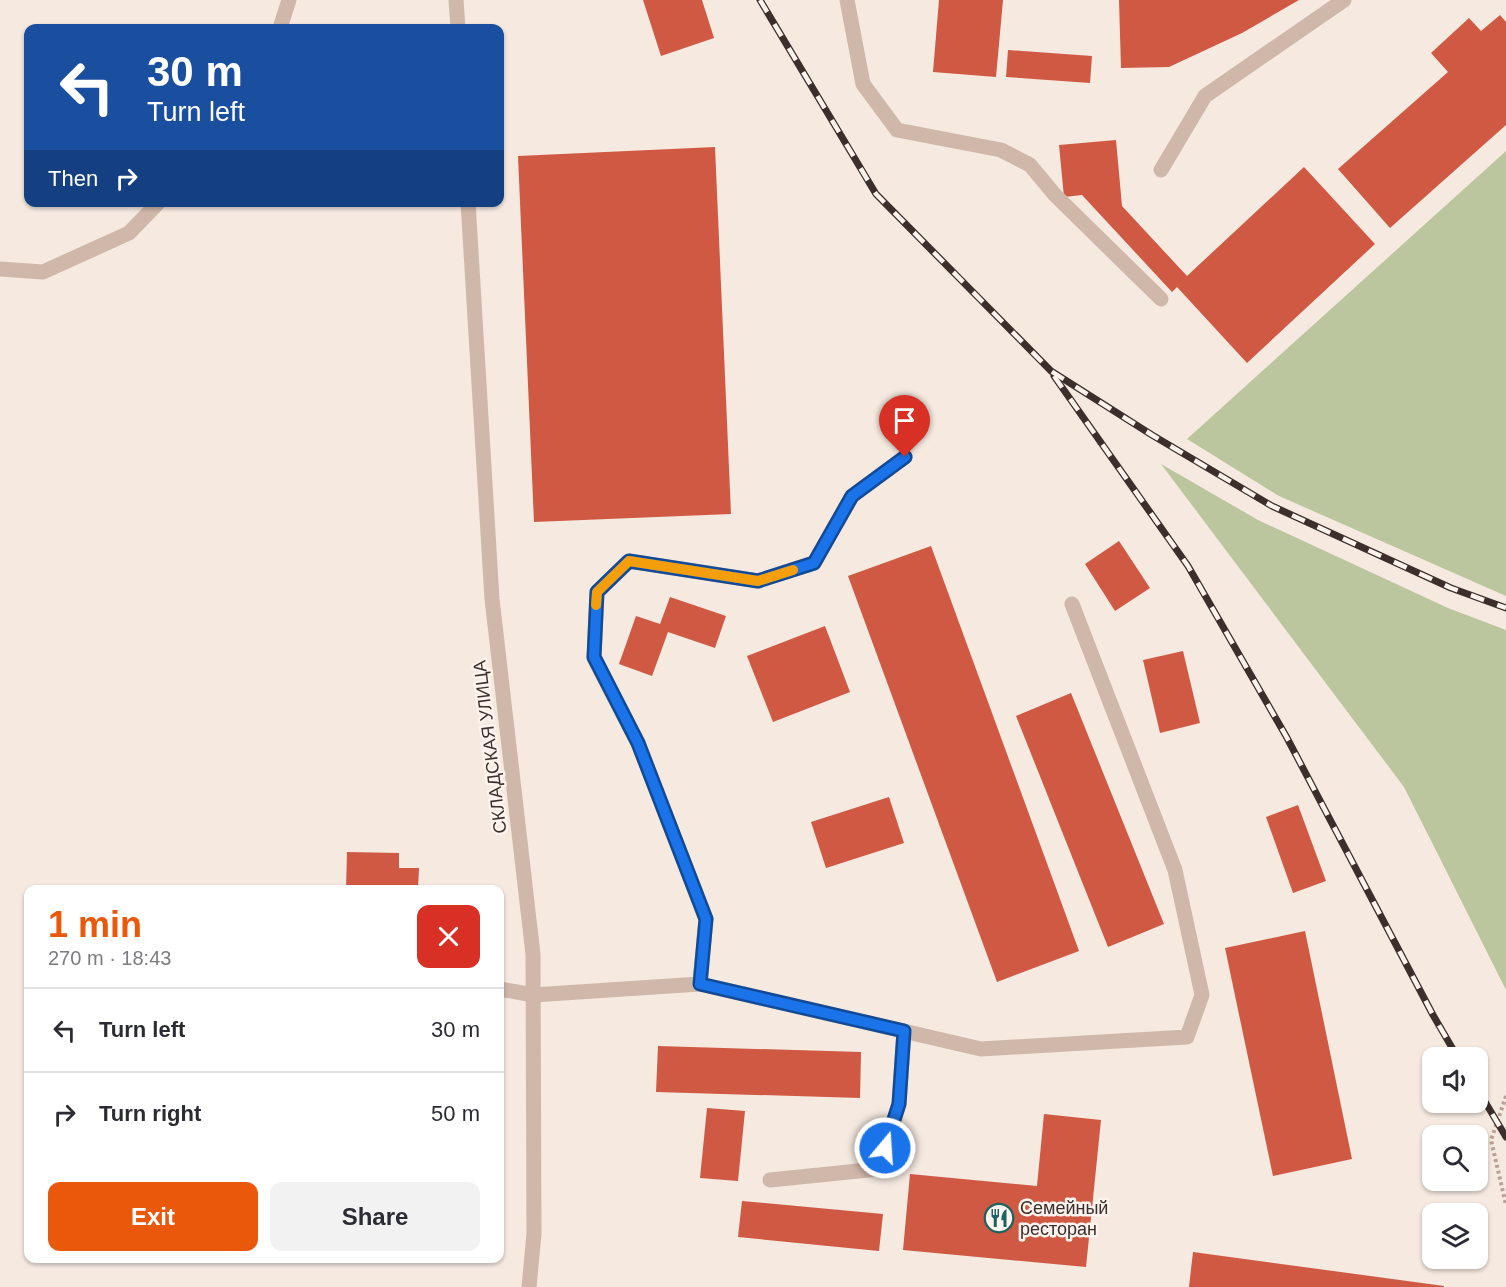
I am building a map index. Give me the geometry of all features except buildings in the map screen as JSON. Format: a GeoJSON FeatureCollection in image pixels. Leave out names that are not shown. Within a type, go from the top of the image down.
{"type":"FeatureCollection","features":[{"type":"Feature","properties":{"kind":"street"},"geometry":{"type":"LineString","coordinates":[[281,24],[288,0]]}},
{"type":"Feature","properties":{"kind":"street"},"geometry":{"type":"LineString","coordinates":[[456,0],[458,24]]}},
{"type":"Feature","properties":{"kind":"street"},"geometry":{"type":"LineString","coordinates":[[848,0],[863,84],[897,130],[1001,150],[1030,165],[1055,195],[1161,300]]}},
{"type":"Feature","properties":{"kind":"street"},"geometry":{"type":"LineString","coordinates":[[1161,170],[1205,96],[1344,0]]}},
{"type":"Feature","properties":{"kind":"street"},"geometry":{"type":"LineString","coordinates":[[0,269],[43,272],[129,233],[154,207]]}},
{"type":"Feature","properties":{"kind":"street","name":"СКЛАДСКАЯ УЛИЦА"},"geometry":{"type":"LineString","coordinates":[[468,207],[492,599],[533,954],[534,1234],[529,1287]]}},
{"type":"Feature","properties":{"kind":"street"},"geometry":{"type":"LineString","coordinates":[[700,984],[706,919],[638,743],[594,657],[597,592],[629,561],[758,581],[814,563],[852,496],[905,457]]}},
{"type":"Feature","properties":{"kind":"street"},"geometry":{"type":"LineString","coordinates":[[504,990],[533,995],[700,984],[981,1049],[1187,1037],[1202,995],[1176,870],[1072,604]]}},
{"type":"Feature","properties":{"kind":"street"},"geometry":{"type":"LineString","coordinates":[[770,1180],[878,1169],[899,1104],[904,1031]]}},
{"type":"Feature","properties":{"kind":"path"},"geometry":{"type":"LineString","coordinates":[[1506,1096],[1491,1140],[1506,1205]]}},
{"type":"Feature","properties":{"kind":"green space"},"geometry":{"type":"Polygon","coordinates":[[[1506,151],[1506,596],[1279,496],[1187,439],[1506,151]]]}},
{"type":"Feature","properties":{"kind":"green space"},"geometry":{"type":"Polygon","coordinates":[[[1161,464],[1258,520],[1448,608],[1506,630],[1506,990],[1404,787],[1161,464]]]}},
{"type":"Feature","properties":{"kind":"railway"},"geometry":{"type":"LineString","coordinates":[[760,0],[876,194],[1051,371],[1152,435],[1272,506],[1451,588],[1506,608]]}},
{"type":"Feature","properties":{"kind":"railway"},"geometry":{"type":"LineString","coordinates":[[1054,376],[1188,566],[1286,736],[1452,1047]]}},
{"type":"Feature","properties":{"kind":"railway"},"geometry":{"type":"LineString","coordinates":[[1488,1107],[1506,1137]]}},
{"type":"Feature","properties":{"kind":"slow traffic"},"geometry":{"type":"LineString","coordinates":[[596,605],[597,592],[629,561],[758,581],[793,570]]}},
{"type":"Feature","properties":{"kind":"place","name":"Семейный ресторан"},"geometry":{"type":"Point","coordinates":[999,1218]}},
{"type":"Feature","properties":{"kind":"route"},"geometry":{"type":"LineString","coordinates":[[885,1148],[899,1104],[904,1031],[700,984],[706,919],[638,743],[594,657],[597,592],[629,561],[758,581],[814,563],[852,496],[905,457]]}}]}
